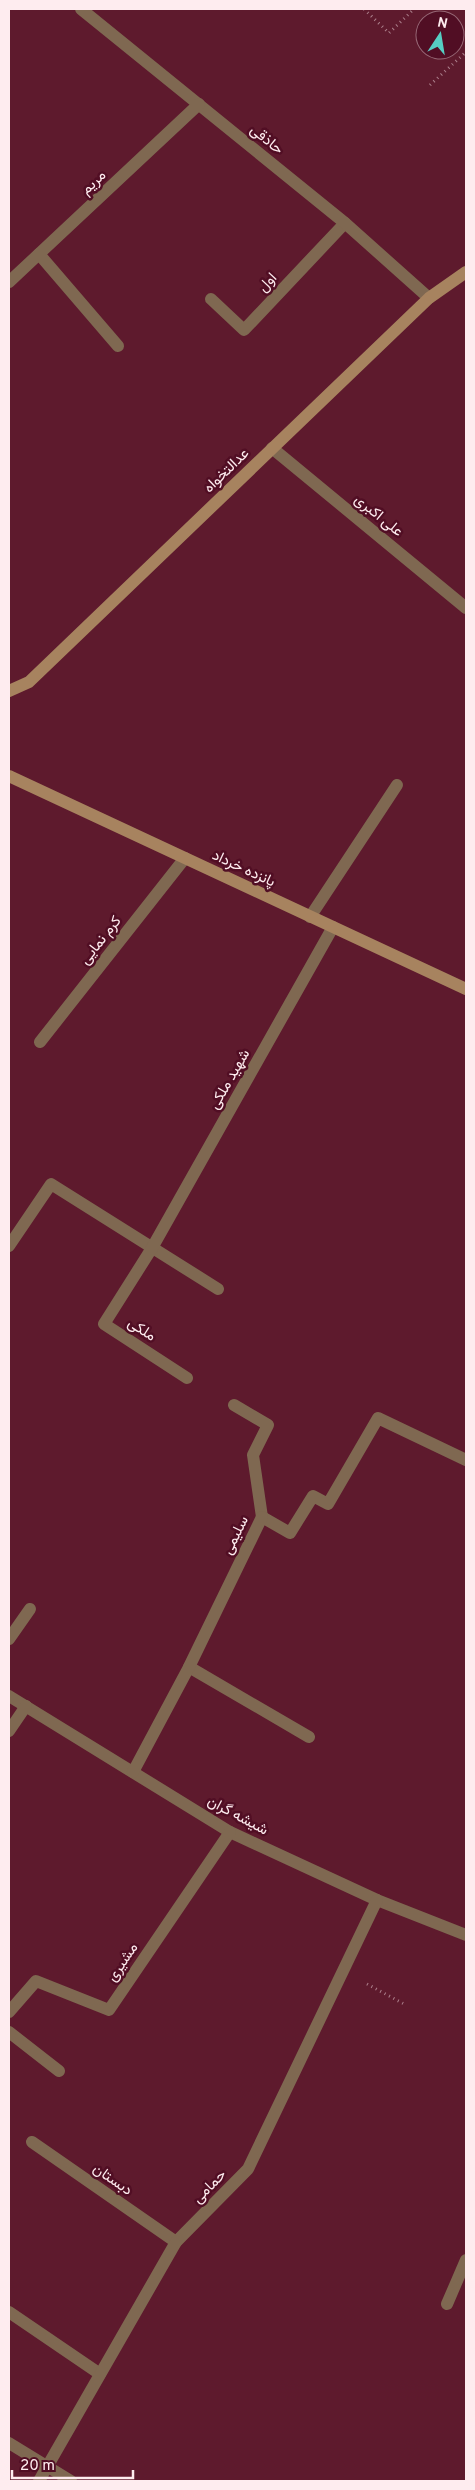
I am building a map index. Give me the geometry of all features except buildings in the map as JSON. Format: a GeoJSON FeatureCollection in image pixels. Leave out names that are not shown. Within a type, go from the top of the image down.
{"type":"FeatureCollection","features":[{"type":"Feature","properties":{"kind":"street","name":"حاذقی"},"geometry":{"type":"LineString","coordinates":[[81,9],[345,223],[429,298]]}},
{"type":"Feature","properties":{"kind":"street","name":"مریم"},"geometry":{"type":"LineString","coordinates":[[9,282],[199,104]]}},
{"type":"Feature","properties":{"kind":"street","name":"اول"},"geometry":{"type":"LineString","coordinates":[[211,299],[244,330],[345,223]]}},
{"type":"Feature","properties":{"kind":"street"},"geometry":{"type":"LineString","coordinates":[[39,254],[118,346]]}},
{"type":"Feature","properties":{"kind":"street","name":"عدالتخواه"},"geometry":{"type":"LineString","coordinates":[[9,692],[29,682],[429,298],[466,272]]}},
{"type":"Feature","properties":{"kind":"street","name":"علی اکبری"},"geometry":{"type":"LineString","coordinates":[[272,448],[466,608]]}},
{"type":"Feature","properties":{"kind":"street","name":"پانزده خرداد"},"geometry":{"type":"LineString","coordinates":[[9,776],[466,989]]}},
{"type":"Feature","properties":{"kind":"street"},"geometry":{"type":"LineString","coordinates":[[310,916],[397,785]]}},
{"type":"Feature","properties":{"kind":"street","name":"کرم نمایی"},"geometry":{"type":"LineString","coordinates":[[40,1042],[185,858]]}},
{"type":"Feature","properties":{"kind":"street","name":"شهید ملکی"},"geometry":{"type":"LineString","coordinates":[[152,1248],[334,927]]}},
{"type":"Feature","properties":{"kind":"street"},"geometry":{"type":"LineString","coordinates":[[9,1246],[51,1184],[218,1289]]}},
{"type":"Feature","properties":{"kind":"street","name":"ملکی"},"geometry":{"type":"LineString","coordinates":[[152,1248],[104,1324],[187,1378]]}},
{"type":"Feature","properties":{"kind":"street"},"geometry":{"type":"LineString","coordinates":[[234,1405],[268,1425],[253,1455],[262,1517]]}},
{"type":"Feature","properties":{"kind":"street","name":"سلیمی"},"geometry":{"type":"LineString","coordinates":[[133,1772],[189,1667],[262,1517],[290,1533],[313,1496],[328,1504],[378,1418],[466,1460]]}},
{"type":"Feature","properties":{"kind":"street"},"geometry":{"type":"LineString","coordinates":[[9,1639],[30,1609]]}},
{"type":"Feature","properties":{"kind":"street"},"geometry":{"type":"LineString","coordinates":[[189,1667],[309,1737]]}},
{"type":"Feature","properties":{"kind":"street","name":"شیشه گران"},"geometry":{"type":"LineString","coordinates":[[9,1696],[230,1832],[378,1900],[466,1935]]}},
{"type":"Feature","properties":{"kind":"street"},"geometry":{"type":"LineString","coordinates":[[9,1731],[26,1706]]}},
{"type":"Feature","properties":{"kind":"street","name":"مشیری"},"geometry":{"type":"LineString","coordinates":[[9,2012],[36,1980],[109,2010],[230,1832]]}},
{"type":"Feature","properties":{"kind":"street","name":"حمامی"},"geometry":{"type":"LineString","coordinates":[[38,2481],[176,2242],[248,2169],[342,1971],[378,1900]]}},
{"type":"Feature","properties":{"kind":"street"},"geometry":{"type":"LineString","coordinates":[[9,2032],[59,2071]]}},
{"type":"Feature","properties":{"kind":"street","name":"دبستان"},"geometry":{"type":"LineString","coordinates":[[32,2142],[176,2242]]}},
{"type":"Feature","properties":{"kind":"street"},"geometry":{"type":"LineString","coordinates":[[447,2304],[466,2260]]}},
{"type":"Feature","properties":{"kind":"street"},"geometry":{"type":"LineString","coordinates":[[9,2312],[100,2374]]}},
{"type":"Feature","properties":{"kind":"street"},"geometry":{"type":"LineString","coordinates":[[9,2443],[71,2481]]}},
{"type":"Feature","properties":{"kind":"path"},"geometry":{"type":"LineString","coordinates":[[364,9],[389,33],[414,9]]}},
{"type":"Feature","properties":{"kind":"path"},"geometry":{"type":"LineString","coordinates":[[430,85],[466,52]]}},
{"type":"Feature","properties":{"kind":"path"},"geometry":{"type":"LineString","coordinates":[[342,1971],[406,2005]]}}]}
